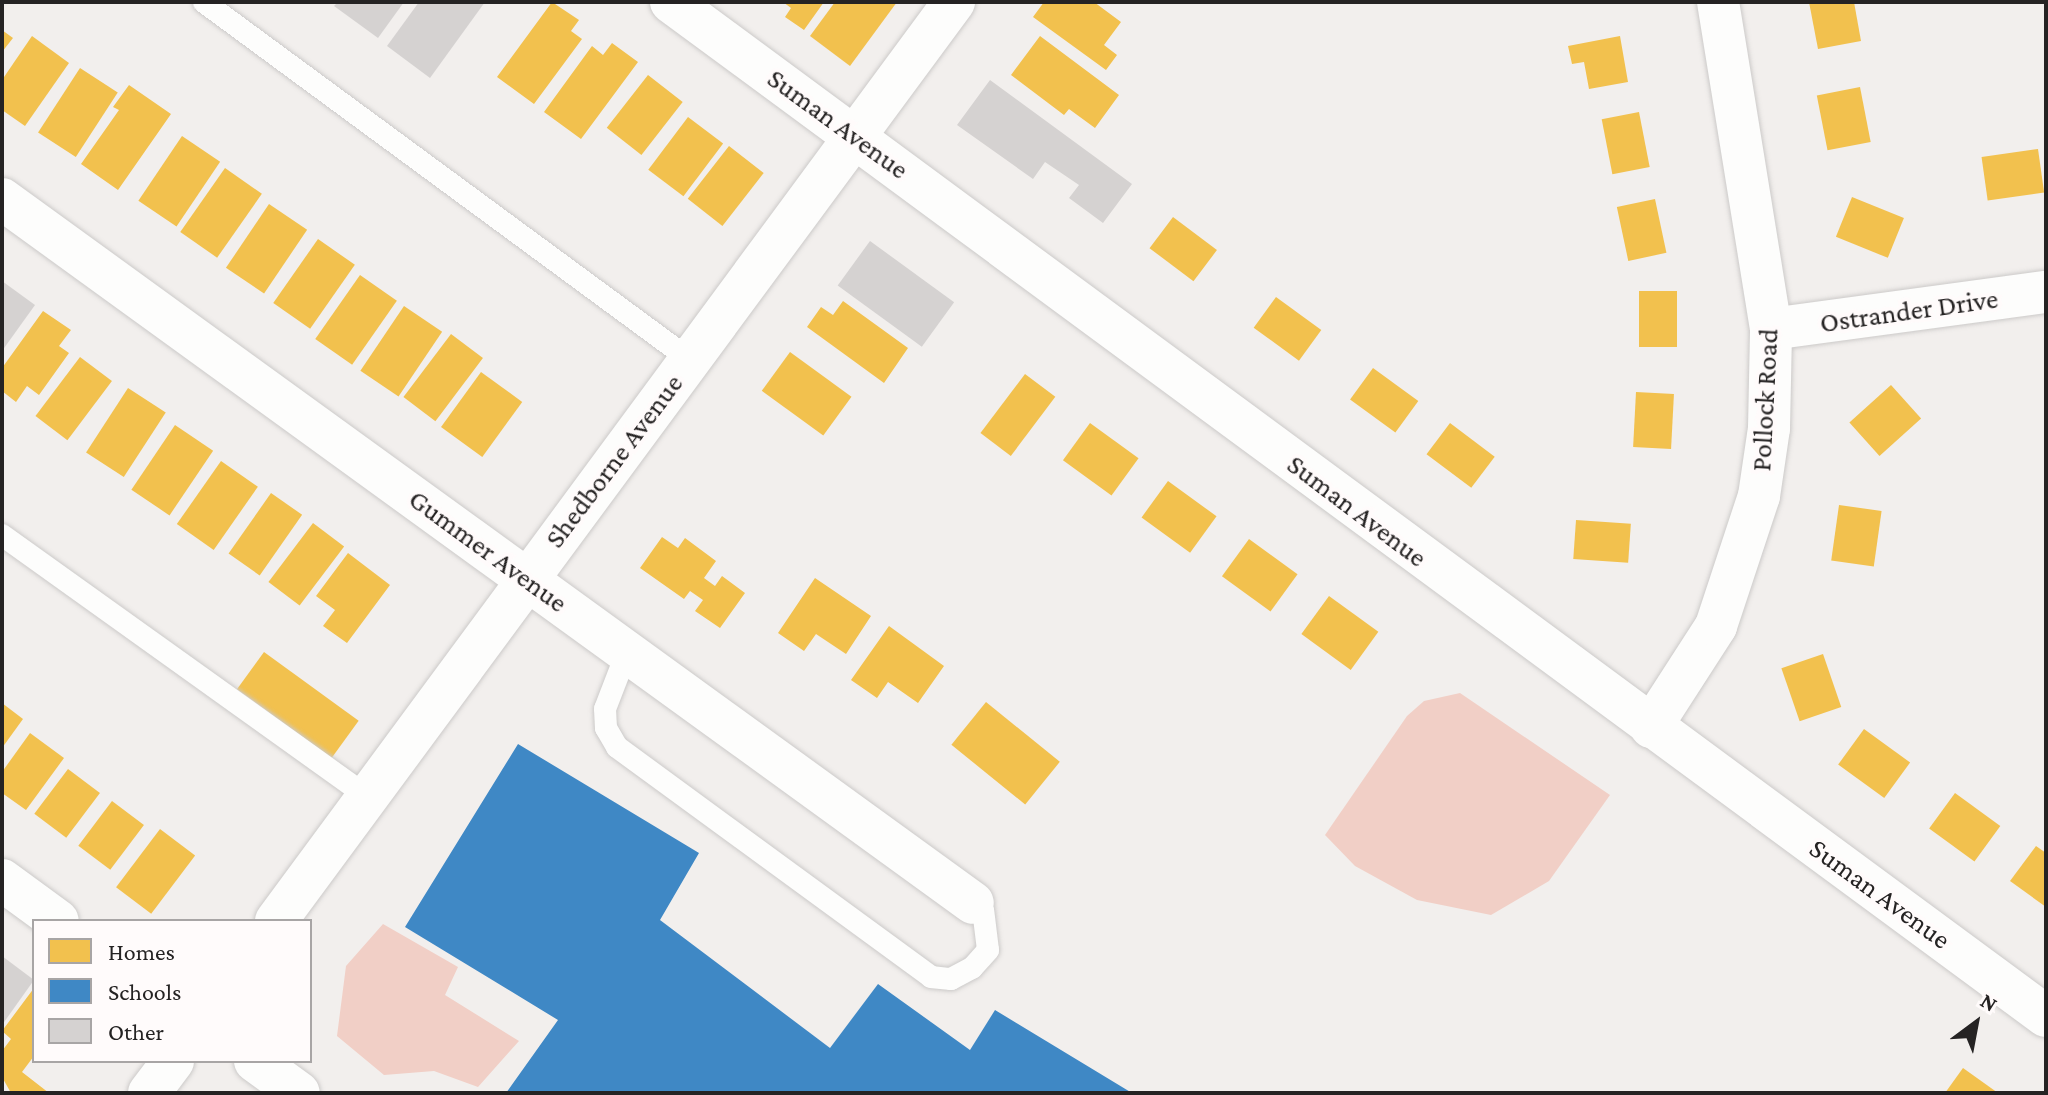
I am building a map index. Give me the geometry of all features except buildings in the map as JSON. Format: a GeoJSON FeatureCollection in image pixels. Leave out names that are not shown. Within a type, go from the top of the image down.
{"type":"FeatureCollection","features":[{"type":"Feature","properties":{"kind":"street","name":"Suman Avenue"},"geometry":{"type":"LineString","coordinates":[[671,2],[2046,1016]]}},
{"type":"Feature","properties":{"kind":"street","name":"Shedborne Avenue"},"geometry":{"type":"LineString","coordinates":[[277,919],[954,2]]}},
{"type":"Feature","properties":{"kind":"street","name":"Pollock Road"},"geometry":{"type":"LineString","coordinates":[[1651,727],[1716,626],[1741,562],[1759,496],[1769,428],[1771,329],[1718,2]]}},
{"type":"Feature","properties":{"kind":"street","name":"Gummer Avenue"},"geometry":{"type":"LineString","coordinates":[[2,199],[528,577],[973,903]]}},
{"type":"Feature","properties":{"kind":"street","name":"Ostrander Drive"},"geometry":{"type":"LineString","coordinates":[[1771,329],[2046,292]]}},
{"type":"Feature","properties":{"kind":"street"},"geometry":{"type":"LineString","coordinates":[[2,880],[55,919]]}},
{"type":"Feature","properties":{"kind":"street"},"geometry":{"type":"LineString","coordinates":[[149,1093],[172,1063]]}},
{"type":"Feature","properties":{"kind":"street"},"geometry":{"type":"LineString","coordinates":[[258,1063],[299,1093]]}},
{"type":"Feature","properties":{"kind":"lane"},"geometry":{"type":"LineString","coordinates":[[204,2],[689,359]]}},
{"type":"Feature","properties":{"kind":"lane"},"geometry":{"type":"LineString","coordinates":[[2,535],[367,796]]}},
{"type":"Feature","properties":{"kind":"lane"},"geometry":{"type":"LineString","coordinates":[[627,652],[605,709],[606,728],[617,747],[931,977],[951,979],[972,968],[988,950],[983,911],[973,903]]}},
{"type":"Feature","properties":{"kind":"shaded area"},"geometry":{"type":"Polygon","coordinates":[[[1460,693],[1610,795],[1549,881],[1491,915],[1417,900],[1355,866],[1325,835],[1407,716],[1424,701],[1460,693]]]}},
{"type":"Feature","properties":{"kind":"shaded area"},"geometry":{"type":"Polygon","coordinates":[[[383,924],[458,967],[445,995],[519,1041],[478,1087],[434,1071],[384,1075],[337,1036],[346,966],[383,924]]]}}]}
